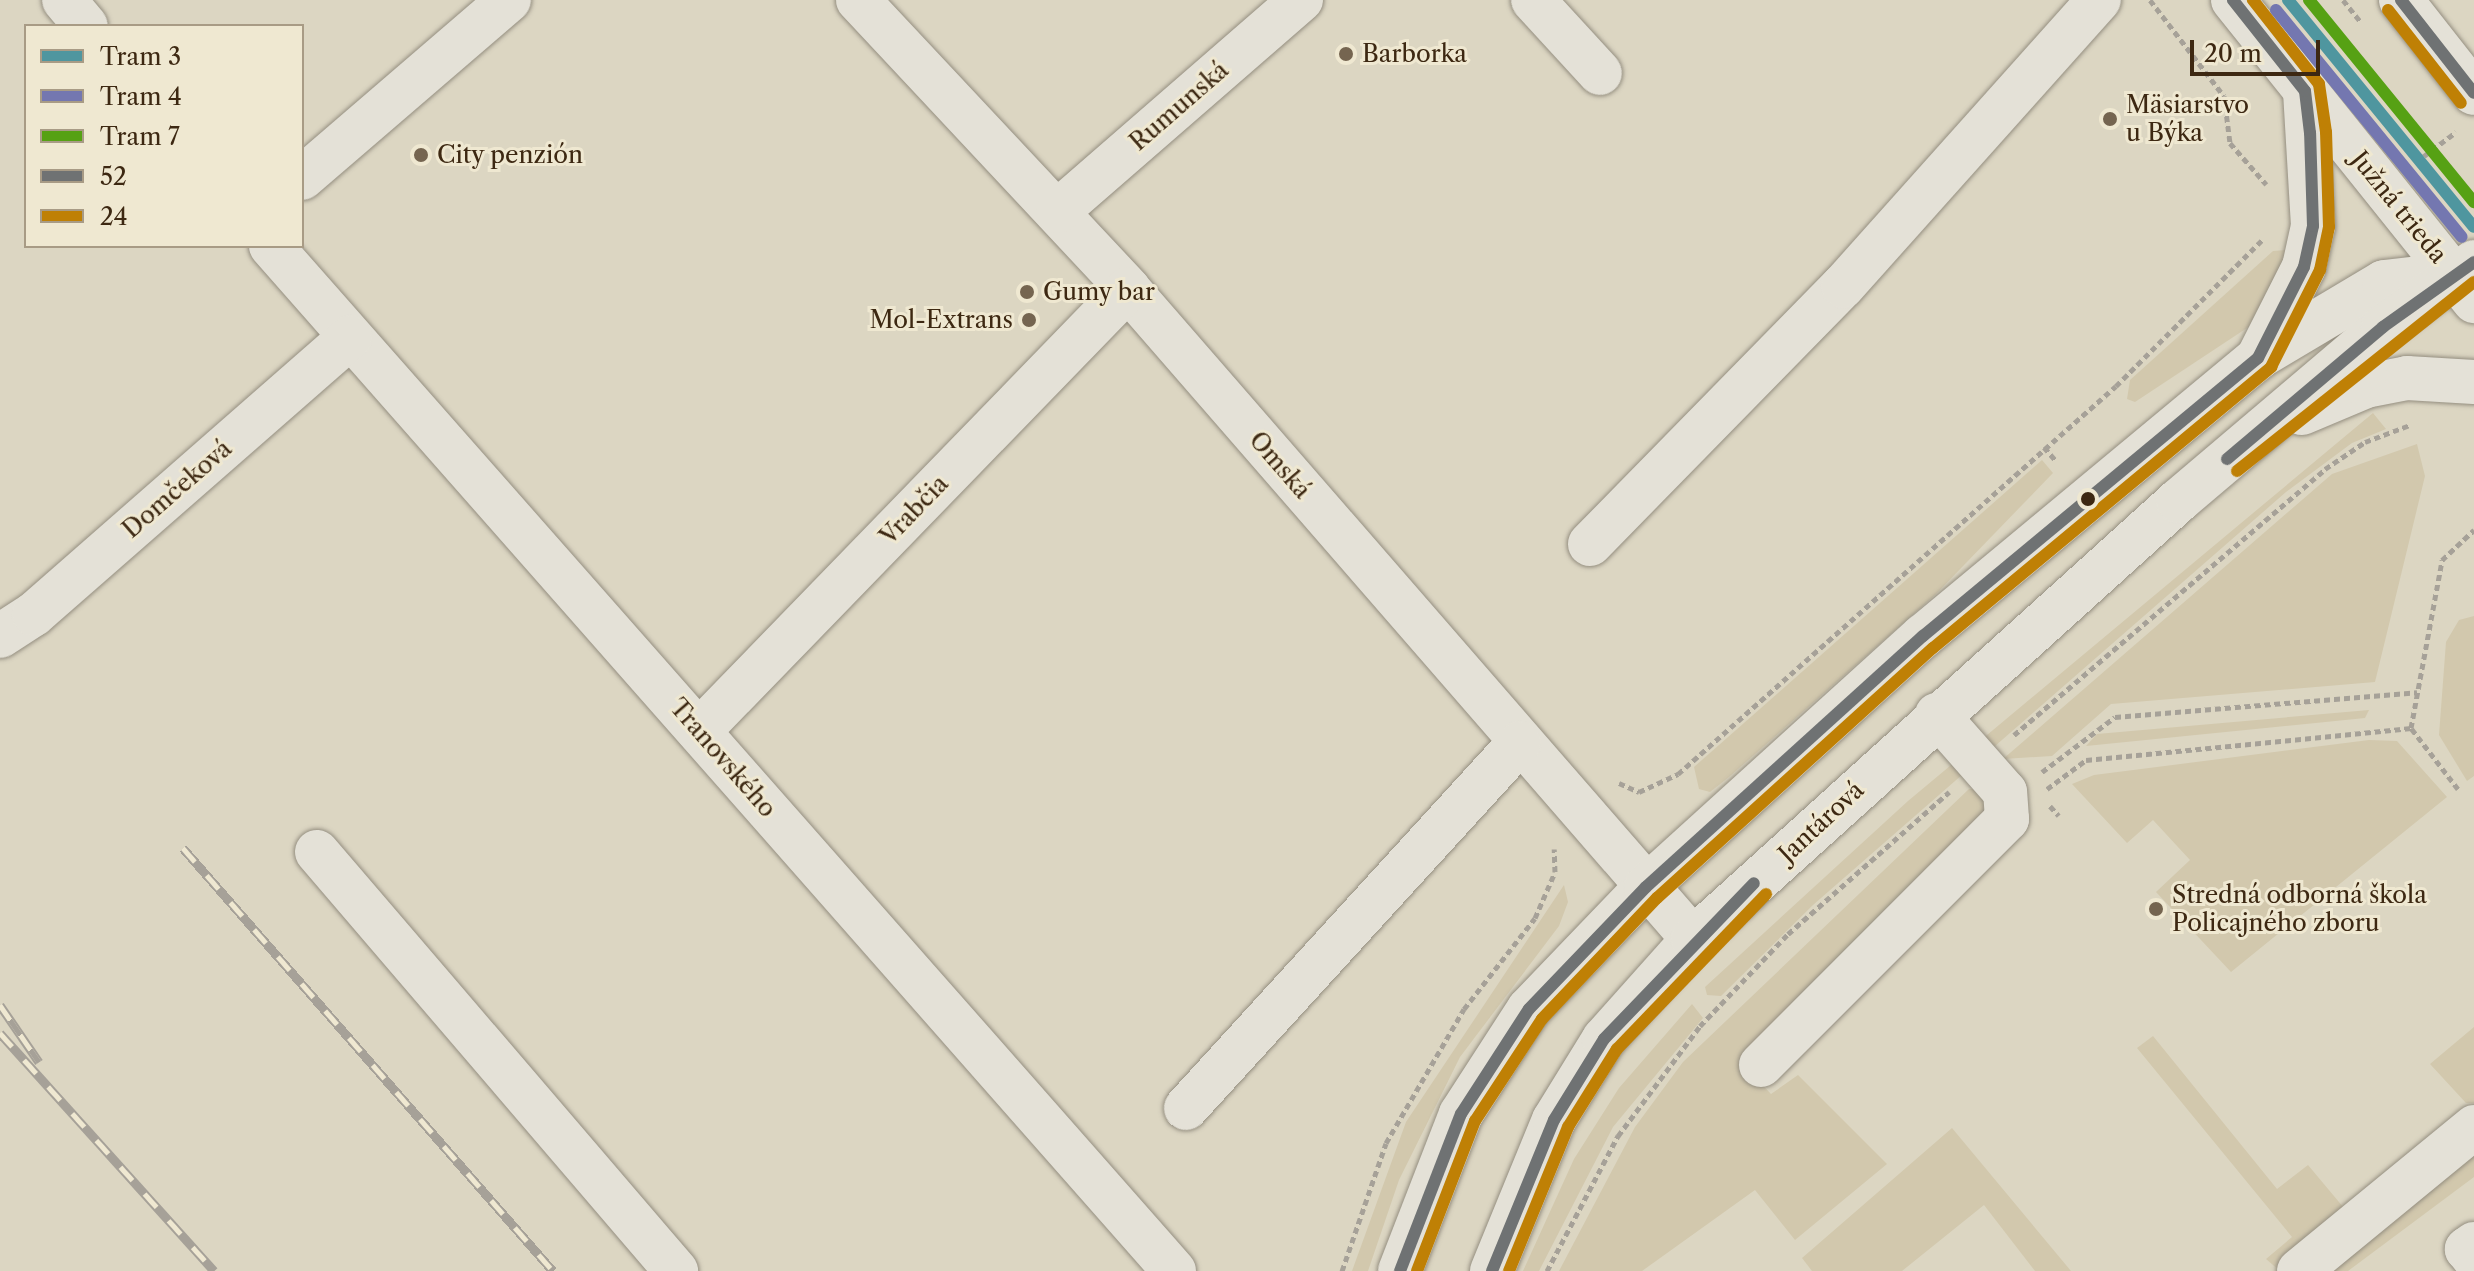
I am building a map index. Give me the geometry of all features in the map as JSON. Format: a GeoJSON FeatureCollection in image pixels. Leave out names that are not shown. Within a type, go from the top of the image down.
{"type":"FeatureCollection","features":[{"type":"Feature","properties":{"kind":"street"},"geometry":{"type":"LineString","coordinates":[[64,0],[84,24]]}},
{"type":"Feature","properties":{"kind":"street"},"geometry":{"type":"LineString","coordinates":[[304,176],[509,0]]}},
{"type":"Feature","properties":{"kind":"street","name":"Omská"},"geometry":{"type":"LineString","coordinates":[[858,0],[1128,289],[1519,743],[1693,939]]}},
{"type":"Feature","properties":{"kind":"street"},"geometry":{"type":"LineString","coordinates":[[1533,0],[1600,73]]}},
{"type":"Feature","properties":{"kind":"street"},"geometry":{"type":"LineString","coordinates":[[1590,544],[1843,286],[2099,0]]}},
{"type":"Feature","properties":{"kind":"street","name":"Južná trieda"},"geometry":{"type":"LineString","coordinates":[[2233,0],[2305,91],[2467,279]]}},
{"type":"Feature","properties":{"kind":"street"},"geometry":{"type":"LineString","coordinates":[[2401,0],[2474,93]]}},
{"type":"Feature","properties":{"kind":"street"},"geometry":{"type":"LineString","coordinates":[[2410,0],[2474,46]]}},
{"type":"Feature","properties":{"kind":"street","name":"Rumunská"},"geometry":{"type":"LineString","coordinates":[[1058,211],[1295,2]]}},
{"type":"Feature","properties":{"kind":"street"},"geometry":{"type":"LineString","coordinates":[[2258,358],[2304,267],[2313,226],[2305,91]]}},
{"type":"Feature","properties":{"kind":"street","name":"Tranovského"},"geometry":{"type":"LineString","coordinates":[[273,248],[1174,1271]]}},
{"type":"Feature","properties":{"kind":"street"},"geometry":{"type":"LineString","coordinates":[[1400,1271],[1461,1114],[1529,1009],[1646,887],[1923,636],[2258,358],[2384,282],[2467,279]]}},
{"type":"Feature","properties":{"kind":"street","name":"Jantárová"},"geometry":{"type":"LineString","coordinates":[[1492,1271],[1554,1120],[1604,1039],[1693,939],[1937,715],[2243,445],[2467,279]]}},
{"type":"Feature","properties":{"kind":"street","name":"Vrabčia"},"geometry":{"type":"LineString","coordinates":[[699,731],[1128,289]]}},
{"type":"Feature","properties":{"kind":"street","name":"Domčeková"},"geometry":{"type":"LineString","coordinates":[[17,625],[350,337]]}},
{"type":"Feature","properties":{"kind":"street","name":"Jantárová"},"geometry":{"type":"LineString","coordinates":[[2243,445],[2366,386],[2407,378],[2474,382]]}},
{"type":"Feature","properties":{"kind":"street"},"geometry":{"type":"LineString","coordinates":[[1761,1065],[2007,819],[2005,792],[1937,715]]}},
{"type":"Feature","properties":{"kind":"street"},"geometry":{"type":"LineString","coordinates":[[1186,1108],[1519,743]]}},
{"type":"Feature","properties":{"kind":"street"},"geometry":{"type":"LineString","coordinates":[[317,852],[676,1271]]}},
{"type":"Feature","properties":{"kind":"street"},"geometry":{"type":"LineString","coordinates":[[2299,1271],[2474,1127]]}},
{"type":"Feature","properties":{"kind":"street"},"geometry":{"type":"LineString","coordinates":[[2474,1244],[2467,1249],[2474,1258]]}},
{"type":"Feature","properties":{"kind":"path"},"geometry":{"type":"LineString","coordinates":[[2150,0],[2224,96],[2230,143],[2272,192]]}},
{"type":"Feature","properties":{"kind":"path"},"geometry":{"type":"LineString","coordinates":[[1342,1271],[1386,1143],[1420,1077],[1535,918],[1555,872],[1553,819],[1595,773],[1639,792],[1678,774],[2044,447],[2267,233]]}},
{"type":"Feature","properties":{"kind":"path"},"geometry":{"type":"LineString","coordinates":[[2044,447],[2056,461]]}},
{"type":"Feature","properties":{"kind":"path"},"geometry":{"type":"LineString","coordinates":[[2458,789],[2411,728],[2442,560],[2474,530]]}},
{"type":"Feature","properties":{"kind":"path"},"geometry":{"type":"LineString","coordinates":[[2028,783],[2115,717],[2417,692]]}},
{"type":"Feature","properties":{"kind":"path"},"geometry":{"type":"LineString","coordinates":[[2059,816],[2039,794],[2086,760],[2411,728]]}},
{"type":"Feature","properties":{"kind":"shaded area"},"geometry":{"type":"Polygon","coordinates":[[[2286,250],[2291,255],[2253,324],[2135,402],[2127,399],[2130,380],[2273,251],[2286,250]]]}},
{"type":"Feature","properties":{"kind":"shaded area"},"geometry":{"type":"Polygon","coordinates":[[[2373,413],[2386,429],[2352,443],[2286,492],[1813,905],[1721,996],[1707,995],[1705,987],[1908,801],[2373,413]]]}},
{"type":"Feature","properties":{"kind":"shaded area"},"geometry":{"type":"Polygon","coordinates":[[[2417,444],[2425,476],[2375,682],[2111,704],[2052,756],[2003,759],[2332,474],[2417,444]]]}},
{"type":"Feature","properties":{"kind":"shaded area"},"geometry":{"type":"Polygon","coordinates":[[[2042,460],[2053,473],[1936,594],[1729,777],[1710,792],[1699,789],[1694,767],[2042,460]]]}},
{"type":"Feature","properties":{"kind":"shaded area"},"geometry":{"type":"Polygon","coordinates":[[[2474,616],[2474,776],[2467,781],[2439,735],[2446,642],[2459,620],[2474,616]]]}},
{"type":"Feature","properties":{"kind":"shaded area"},"geometry":{"type":"Polygon","coordinates":[[[2369,710],[2365,718],[2086,746],[2097,734],[2369,710]]]}},
{"type":"Feature","properties":{"kind":"shaded area"},"geometry":{"type":"Polygon","coordinates":[[[2369,740],[2397,741],[2447,797],[2231,972],[2156,892],[2190,860],[2153,820],[2127,843],[2072,784],[2094,775],[2369,740]]]}},
{"type":"Feature","properties":{"kind":"shaded area"},"geometry":{"type":"Polygon","coordinates":[[[1969,789],[1979,789],[1993,816],[1745,1067],[1771,1094],[1798,1075],[1887,1164],[1795,1240],[1755,1190],[1642,1271],[1559,1271],[1635,1127],[1683,1062],[1969,789]]]}},
{"type":"Feature","properties":{"kind":"shaded area"},"geometry":{"type":"Polygon","coordinates":[[[1564,885],[1568,902],[1559,926],[1460,1057],[1399,1180],[1368,1271],[1352,1271],[1406,1122],[1564,885]]]}},
{"type":"Feature","properties":{"kind":"shaded area"},"geometry":{"type":"Polygon","coordinates":[[[1692,1004],[1703,1018],[1613,1127],[1539,1271],[1523,1271],[1574,1159],[1619,1088],[1692,1004]]]}},
{"type":"Feature","properties":{"kind":"shaded area"},"geometry":{"type":"Polygon","coordinates":[[[2474,1027],[2474,1103],[2466,1103],[2430,1064],[2474,1027]]]}},
{"type":"Feature","properties":{"kind":"shaded area"},"geometry":{"type":"Polygon","coordinates":[[[2153,1036],[2277,1189],[2308,1165],[2349,1214],[2280,1271],[2266,1259],[2292,1237],[2137,1048],[2153,1036]]]}},
{"type":"Feature","properties":{"kind":"shaded area"},"geometry":{"type":"Polygon","coordinates":[[[1952,1128],[2071,1271],[2035,1271],[1984,1205],[1902,1271],[1812,1271],[1802,1258],[1952,1128]]]}},
{"type":"Feature","properties":{"kind":"shaded area"},"geometry":{"type":"Polygon","coordinates":[[[2474,1150],[2474,1177],[2348,1271],[2318,1271],[2474,1150]]]}},
{"type":"Feature","properties":{"kind":"railway"},"geometry":{"type":"LineString","coordinates":[[183,848],[553,1271]]}},
{"type":"Feature","properties":{"kind":"railway"},"geometry":{"type":"LineString","coordinates":[[0,1005],[39,1062]]}},
{"type":"Feature","properties":{"kind":"railway"},"geometry":{"type":"LineString","coordinates":[[0,1033],[214,1271]]}},
{"type":"Feature","properties":{"kind":"tram line","name":"3"},"geometry":{"type":"LineString","coordinates":[[2288,0],[2474,227]]}},
{"type":"Feature","properties":{"kind":"tram line","name":"7"},"geometry":{"type":"LineString","coordinates":[[2309,0],[2474,202]]}},
{"type":"Feature","properties":{"kind":"tram line","name":"4"},"geometry":{"type":"LineString","coordinates":[[2276,10],[2462,237]]}},
{"type":"Feature","properties":{"kind":"transit line","name":"52"},"geometry":{"type":"LineString","coordinates":[[1400,1271],[1461,1114],[1529,1009],[1646,887],[1923,636],[2258,358],[2304,267],[2313,226],[2310,133],[2305,91],[2233,0]]}},
{"type":"Feature","properties":{"kind":"transit line","name":"24"},"geometry":{"type":"LineString","coordinates":[[1417,1271],[1475,1121],[1542,1019],[1657,898],[1933,648],[2271,367],[2320,270],[2329,227],[2326,132],[2319,84],[2253,0]]}},
{"type":"Feature","properties":{"kind":"transit line","name":"52"},"geometry":{"type":"LineString","coordinates":[[2401,0],[2474,93]]}},
{"type":"Feature","properties":{"kind":"transit line","name":"24"},"geometry":{"type":"LineString","coordinates":[[2388,10],[2461,103]]}},
{"type":"Feature","properties":{"kind":"transit line","name":"52"},"geometry":{"type":"LineString","coordinates":[[2227,459],[2383,327],[2474,262]]}},
{"type":"Feature","properties":{"kind":"transit line","name":"24"},"geometry":{"type":"LineString","coordinates":[[2237,471],[2474,282]]}},
{"type":"Feature","properties":{"kind":"transit line","name":"52"},"geometry":{"type":"LineString","coordinates":[[1492,1271],[1554,1120],[1604,1039],[1754,883]]}},
{"type":"Feature","properties":{"kind":"transit line","name":"24"},"geometry":{"type":"LineString","coordinates":[[1509,1271],[1568,1127],[1617,1049],[1766,894]]}},
{"type":"Feature","properties":{"kind":"place","name":"Barborka"},"geometry":{"type":"Point","coordinates":[1346,54]}},
{"type":"Feature","properties":{"kind":"place","name":"Mäsiarstvo u Býka"},"geometry":{"type":"Point","coordinates":[2110,119]}},
{"type":"Feature","properties":{"kind":"place","name":"City penzión"},"geometry":{"type":"Point","coordinates":[421,155]}},
{"type":"Feature","properties":{"kind":"place","name":"Gumy bar"},"geometry":{"type":"Point","coordinates":[1027,292]}},
{"type":"Feature","properties":{"kind":"place","name":"Mol-Extrans"},"geometry":{"type":"Point","coordinates":[1029,320]}},
{"type":"Feature","properties":{"kind":"place","name":"Stredná odborná škola Policajného zboru"},"geometry":{"type":"Point","coordinates":[2156,909]}}]}
